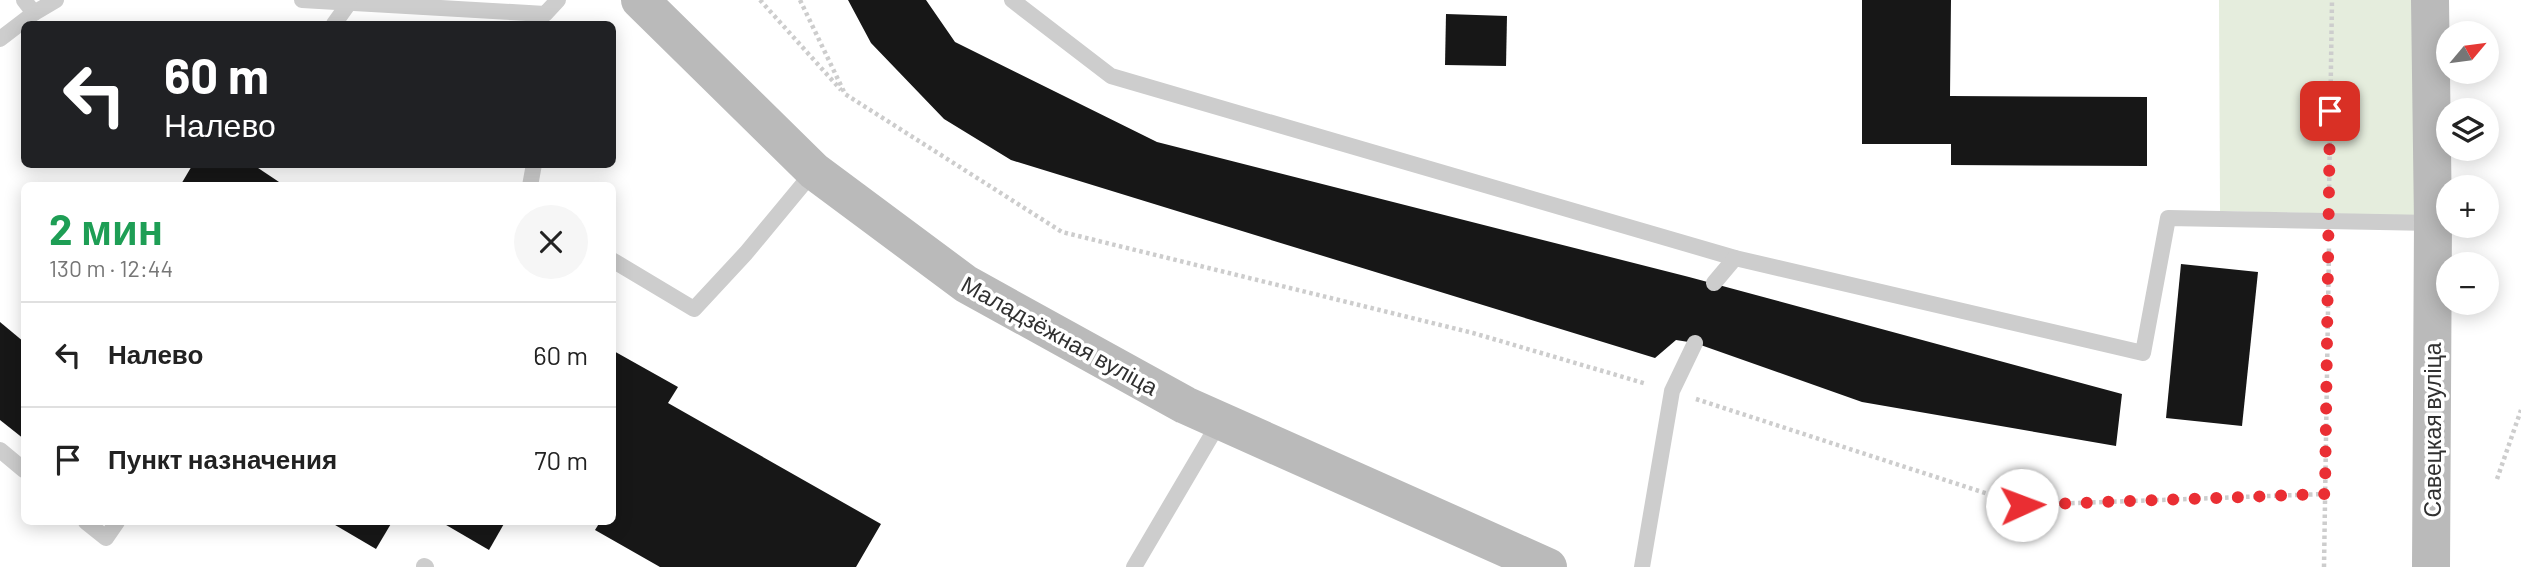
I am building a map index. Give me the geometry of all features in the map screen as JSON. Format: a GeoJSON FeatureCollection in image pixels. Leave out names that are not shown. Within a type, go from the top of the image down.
{"type":"FeatureCollection","features":[{"type":"Feature","properties":{"kind":"street","name":"Маладзёжная вуліца"},"geometry":{"type":"LineString","coordinates":[[640,0],[814,171],[966,284],[1185,405],[1548,567]]}},
{"type":"Feature","properties":{"kind":"street","name":"Савецкая вуліца"},"geometry":{"type":"LineString","coordinates":[[2430,0],[2434,223],[2431,567]]}},
{"type":"Feature","properties":{"kind":"lane"},"geometry":{"type":"LineString","coordinates":[[0,39],[29,7],[56,0]]}},
{"type":"Feature","properties":{"kind":"lane"},"geometry":{"type":"LineString","coordinates":[[302,0],[545,19]]}},
{"type":"Feature","properties":{"kind":"lane"},"geometry":{"type":"LineString","coordinates":[[533,0],[545,19]]}},
{"type":"Feature","properties":{"kind":"lane"},"geometry":{"type":"LineString","coordinates":[[545,19],[558,0]]}},
{"type":"Feature","properties":{"kind":"lane"},"geometry":{"type":"LineString","coordinates":[[1012,0],[1111,76],[1735,258],[2143,354],[2168,218],[2434,223]]}},
{"type":"Feature","properties":{"kind":"lane"},"geometry":{"type":"LineString","coordinates":[[336,21],[349,3]]}},
{"type":"Feature","properties":{"kind":"lane"},"geometry":{"type":"LineString","coordinates":[[616,262],[694,309],[746,253],[814,171]]}},
{"type":"Feature","properties":{"kind":"lane"},"geometry":{"type":"LineString","coordinates":[[1714,283],[1735,258]]}},
{"type":"Feature","properties":{"kind":"lane"},"geometry":{"type":"LineString","coordinates":[[1642,567],[1672,391],[1695,343]]}},
{"type":"Feature","properties":{"kind":"lane"},"geometry":{"type":"LineString","coordinates":[[1134,567],[1220,421]]}},
{"type":"Feature","properties":{"kind":"lane"},"geometry":{"type":"LineString","coordinates":[[0,450],[21,468]]}},
{"type":"Feature","properties":{"kind":"lane"},"geometry":{"type":"LineString","coordinates":[[90,525],[106,538],[115,525]]}},
{"type":"Feature","properties":{"kind":"path"},"geometry":{"type":"LineString","coordinates":[[760,0],[845,94],[1062,232],[1473,333],[1672,391],[2022,505],[2325,494]]}},
{"type":"Feature","properties":{"kind":"path"},"geometry":{"type":"LineString","coordinates":[[800,0],[845,94]]}},
{"type":"Feature","properties":{"kind":"path"},"geometry":{"type":"LineString","coordinates":[[2324,567],[2332,0]]}},
{"type":"Feature","properties":{"kind":"path"},"geometry":{"type":"LineString","coordinates":[[2497,479],[2521,410]]}},
{"type":"Feature","properties":{"kind":"green space"},"geometry":{"type":"Polygon","coordinates":[[[2219,0],[2424,0],[2427,216],[2220,211],[2219,0]]]}},
{"type":"Feature","properties":{"kind":"building"},"geometry":{"type":"Polygon","coordinates":[[[848,0],[926,0],[955,42],[1157,142],[1689,277],[2122,394],[2116,446],[1862,402],[1695,343],[1676,340],[1655,358],[1011,160],[944,119],[871,43],[848,0]]]}},
{"type":"Feature","properties":{"kind":"building"},"geometry":{"type":"Polygon","coordinates":[[[1862,0],[1951,0],[1950,96],[2147,97],[2147,166],[1951,165],[1951,144],[1862,144],[1862,0]]]}},
{"type":"Feature","properties":{"kind":"building"},"geometry":{"type":"Polygon","coordinates":[[[1446,14],[1507,16],[1506,66],[1445,65],[1446,14]]]}},
{"type":"Feature","properties":{"kind":"building"},"geometry":{"type":"Polygon","coordinates":[[[191,168],[258,168],[279,182],[182,182],[191,168]]]}},
{"type":"Feature","properties":{"kind":"building"},"geometry":{"type":"Polygon","coordinates":[[[2181,264],[2258,272],[2242,426],[2166,418],[2181,264]]]}},
{"type":"Feature","properties":{"kind":"building"},"geometry":{"type":"Polygon","coordinates":[[[0,322],[21,340],[21,437],[0,420],[0,322]]]}},
{"type":"Feature","properties":{"kind":"building"},"geometry":{"type":"Polygon","coordinates":[[[616,352],[678,387],[668,403],[881,524],[856,567],[660,567],[595,530],[598,525],[616,525],[616,352]]]}},
{"type":"Feature","properties":{"kind":"building"},"geometry":{"type":"Polygon","coordinates":[[[335,525],[390,525],[376,549],[335,525]]]}},
{"type":"Feature","properties":{"kind":"building"},"geometry":{"type":"Polygon","coordinates":[[[446,525],[503,525],[489,550],[446,525]]]}},
{"type":"Feature","properties":{"kind":"route"},"geometry":{"type":"LineString","coordinates":[[2022,505],[2325,494],[2330,111]]}}]}
